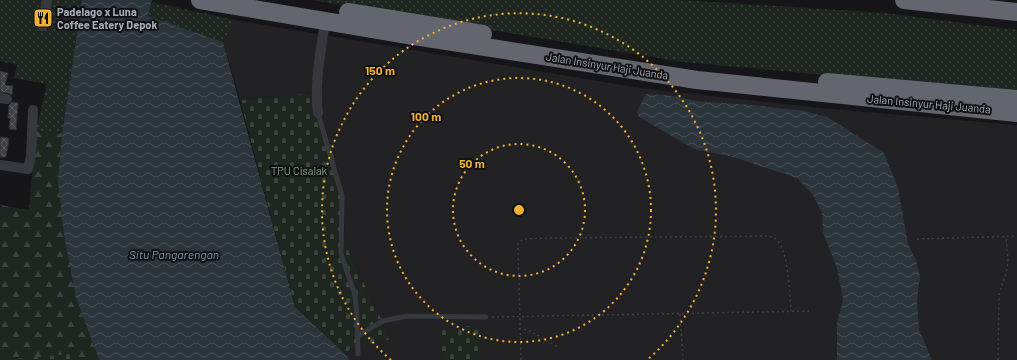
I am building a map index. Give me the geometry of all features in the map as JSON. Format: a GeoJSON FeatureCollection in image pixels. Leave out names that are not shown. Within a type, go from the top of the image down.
{"type":"FeatureCollection","features":[{"type":"Feature","properties":{"kind":"highway","name":"Jalan Insinyur Haji Juanda"},"geometry":{"type":"LineString","coordinates":[[200,0],[325,21],[414,30],[705,70],[1017,99]]}},
{"type":"Feature","properties":{"kind":"highway","name":"Jalan Insinyur Haji Juanda"},"geometry":{"type":"LineString","coordinates":[[274,0],[414,30],[697,80],[1017,112]]}},
{"type":"Feature","properties":{"kind":"highway"},"geometry":{"type":"LineString","coordinates":[[904,0],[1017,12]]}},
{"type":"Feature","properties":{"kind":"street"},"geometry":{"type":"LineString","coordinates":[[42,26],[47,0]]}},
{"type":"Feature","properties":{"kind":"street"},"geometry":{"type":"LineString","coordinates":[[318,113],[316,101],[317,83],[325,21]]}},
{"type":"Feature","properties":{"kind":"street"},"geometry":{"type":"LineString","coordinates":[[0,166],[28,168],[31,156],[33,110]]}},
{"type":"Feature","properties":{"kind":"lane"},"geometry":{"type":"LineString","coordinates":[[318,113],[342,196],[341,254],[355,295],[358,354]]}},
{"type":"Feature","properties":{"kind":"lane"},"geometry":{"type":"LineString","coordinates":[[357,336],[383,321],[408,316],[486,317]]}},
{"type":"Feature","properties":{"kind":"path"},"geometry":{"type":"LineString","coordinates":[[998,360],[999,295],[1008,261],[1006,236]]}},
{"type":"Feature","properties":{"kind":"path"},"geometry":{"type":"LineString","coordinates":[[917,239],[1017,236]]}},
{"type":"Feature","properties":{"kind":"path"},"geometry":{"type":"LineString","coordinates":[[521,360],[518,244],[523,239],[774,237],[778,240],[781,248],[789,280],[791,311]]}},
{"type":"Feature","properties":{"kind":"path"},"geometry":{"type":"LineString","coordinates":[[486,317],[519,318],[812,311]]}},
{"type":"Feature","properties":{"kind":"path"},"geometry":{"type":"LineString","coordinates":[[680,314],[683,360]]}},
{"type":"Feature","properties":{"kind":"path"},"geometry":{"type":"LineString","coordinates":[[520,328],[528,330],[558,347]]}},
{"type":"Feature","properties":{"kind":"shaded area"},"geometry":{"type":"Polygon","coordinates":[[[235,20],[639,88],[821,108],[1017,125],[1017,360],[350,360],[343,352],[391,339],[344,242],[345,210],[336,161],[319,113],[315,93],[240,100],[223,42],[235,20]]]}},
{"type":"Feature","properties":{"kind":"green space"},"geometry":{"type":"Polygon","coordinates":[[[0,0],[82,0],[62,134],[36,130],[47,84],[14,78],[17,65],[0,61],[0,0]]]}},
{"type":"Feature","properties":{"kind":"green space"},"geometry":{"type":"Polygon","coordinates":[[[312,0],[682,0],[885,13],[1017,30],[1017,92],[682,62],[312,0]]]}},
{"type":"Feature","properties":{"kind":"green space"},"geometry":{"type":"Polygon","coordinates":[[[152,2],[235,20],[223,42],[148,16],[152,2]]]}},
{"type":"Feature","properties":{"kind":"green space","name":"TPU Cisalak"},"geometry":{"type":"Polygon","coordinates":[[[316,93],[319,113],[336,161],[345,210],[344,242],[391,339],[343,352],[295,307],[240,100],[316,93]]]}},
{"type":"Feature","properties":{"kind":"green space"},"geometry":{"type":"Polygon","coordinates":[[[36,130],[62,134],[58,182],[76,298],[99,360],[73,360],[70,354],[0,360],[0,205],[29,210],[36,130]]]}},
{"type":"Feature","properties":{"kind":"green space"},"geometry":{"type":"Polygon","coordinates":[[[479,326],[481,360],[443,360],[439,327],[479,326]]]}},
{"type":"Feature","properties":{"kind":"green space"},"geometry":{"type":"Polygon","coordinates":[[[70,354],[73,360],[14,360],[14,359],[70,354]]]}},
{"type":"Feature","properties":{"kind":"water","name":"Situ Pangarengan"},"geometry":{"type":"Polygon","coordinates":[[[82,0],[152,0],[148,16],[223,42],[295,307],[350,360],[99,360],[76,298],[64,235],[58,182],[62,134],[82,0]]]}},
{"type":"Feature","properties":{"kind":"water"},"geometry":{"type":"Polygon","coordinates":[[[646,94],[674,96],[696,101],[805,111],[827,117],[884,153],[898,188],[908,244],[916,260],[920,276],[917,301],[919,329],[932,360],[837,360],[837,323],[843,300],[837,268],[823,232],[822,213],[813,195],[797,178],[730,156],[696,150],[639,117],[637,112],[646,94]]]}},
{"type":"Feature","properties":{"kind":"building"},"geometry":{"type":"Polygon","coordinates":[[[0,71],[8,73],[5,85],[13,86],[12,95],[0,92],[0,71]]]}},
{"type":"Feature","properties":{"kind":"building"},"geometry":{"type":"Polygon","coordinates":[[[12,102],[18,103],[16,130],[9,129],[9,105],[12,102]]]}},
{"type":"Feature","properties":{"kind":"building"},"geometry":{"type":"Polygon","coordinates":[[[0,137],[9,138],[6,157],[0,157],[0,137]]]}},
{"type":"Feature","properties":{"kind":"place","name":"Padelago x Luna Coffee Eatery Depok"},"geometry":{"type":"Point","coordinates":[43,18]}}]}
